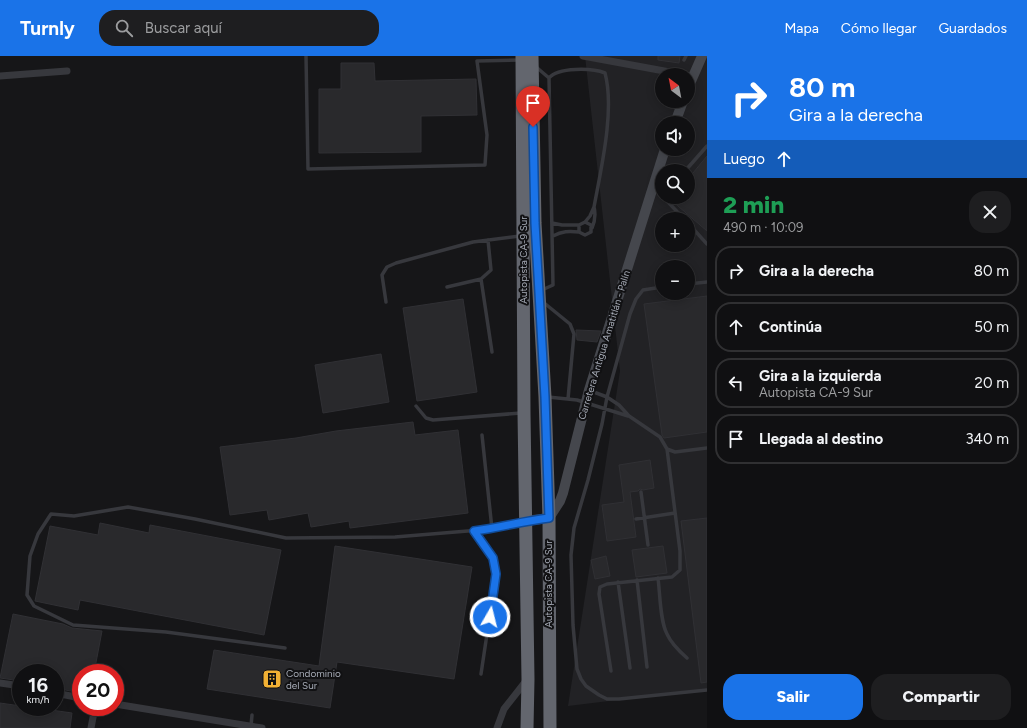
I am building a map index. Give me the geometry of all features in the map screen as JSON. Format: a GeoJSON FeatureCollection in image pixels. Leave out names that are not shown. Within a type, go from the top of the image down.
{"type":"FeatureCollection","features":[{"type":"Feature","properties":{"kind":"highway","name":"Autopista CA-9 Sur"},"geometry":{"type":"LineString","coordinates":[[527,59],[523,235],[525,521],[528,679],[527,728]]}},
{"type":"Feature","properties":{"kind":"highway","name":"Autopista CA-9 Sur"},"geometry":{"type":"LineString","coordinates":[[527,59],[545,397],[549,518],[548,612],[550,728]]}},
{"type":"Feature","properties":{"kind":"main road"},"geometry":{"type":"LineString","coordinates":[[694,68],[702,56]]}},
{"type":"Feature","properties":{"kind":"main road","name":"Carretera Antigua Amatitlán - Palín"},"geometry":{"type":"LineString","coordinates":[[549,518],[560,500],[589,390],[663,156]]}},
{"type":"Feature","properties":{"kind":"main road"},"geometry":{"type":"LineString","coordinates":[[525,521],[549,518]]}},
{"type":"Feature","properties":{"kind":"street"},"geometry":{"type":"LineString","coordinates":[[584,56],[655,70]]}},
{"type":"Feature","properties":{"kind":"street"},"geometry":{"type":"LineString","coordinates":[[0,76],[67,71]]}},
{"type":"Feature","properties":{"kind":"street"},"geometry":{"type":"LineString","coordinates":[[497,728],[504,709],[528,679]]}},
{"type":"Feature","properties":{"kind":"street"},"geometry":{"type":"LineString","coordinates":[[0,683],[12,685]]}},
{"type":"Feature","properties":{"kind":"street"},"geometry":{"type":"LineString","coordinates":[[124,706],[262,728]]}},
{"type":"Feature","properties":{"kind":"street"},"geometry":{"type":"LineString","coordinates":[[92,728],[94,716]]}},
{"type":"Feature","properties":{"kind":"lane"},"geometry":{"type":"LineString","coordinates":[[306,56],[308,169],[485,165],[487,135],[478,61],[527,59],[549,78]]}},
{"type":"Feature","properties":{"kind":"lane"},"geometry":{"type":"LineString","coordinates":[[552,223],[562,225],[579,225],[585,222],[590,216],[594,207],[607,131],[608,84],[605,73],[597,70],[562,70],[553,73],[549,78],[553,286],[539,296],[570,324],[574,334],[568,399]]}},
{"type":"Feature","properties":{"kind":"lane"},"geometry":{"type":"LineString","coordinates":[[691,164],[707,146]]}},
{"type":"Feature","properties":{"kind":"lane"},"geometry":{"type":"LineString","coordinates":[[670,204],[677,212]]}},
{"type":"Feature","properties":{"kind":"lane"},"geometry":{"type":"LineString","coordinates":[[553,236],[567,230],[579,232],[585,235],[588,234],[595,221],[596,212],[594,207]]}},
{"type":"Feature","properties":{"kind":"lane"},"geometry":{"type":"LineString","coordinates":[[585,222],[591,225],[592,228]]}},
{"type":"Feature","properties":{"kind":"lane"},"geometry":{"type":"LineString","coordinates":[[579,225],[579,232]]}},
{"type":"Feature","properties":{"kind":"lane"},"geometry":{"type":"LineString","coordinates":[[695,231],[707,244]]}},
{"type":"Feature","properties":{"kind":"lane"},"geometry":{"type":"LineString","coordinates":[[386,302],[382,275],[387,267],[396,262],[474,242],[523,235]]}},
{"type":"Feature","properties":{"kind":"lane"},"geometry":{"type":"LineString","coordinates":[[447,287],[481,279],[490,270],[488,240]]}},
{"type":"Feature","properties":{"kind":"lane"},"geometry":{"type":"LineString","coordinates":[[481,279],[492,352]]}},
{"type":"Feature","properties":{"kind":"lane"},"geometry":{"type":"LineString","coordinates":[[695,283],[707,282]]}},
{"type":"Feature","properties":{"kind":"lane"},"geometry":{"type":"LineString","coordinates":[[655,288],[643,290],[636,299],[630,314],[607,397],[588,480],[574,528],[571,554],[573,625],[578,669],[586,686],[599,695],[607,698],[619,699],[707,690]]}},
{"type":"Feature","properties":{"kind":"lane"},"geometry":{"type":"LineString","coordinates":[[589,390],[607,397],[619,405],[629,416],[660,437],[667,449],[680,551],[680,570],[672,577],[618,582],[601,586],[599,592],[611,671]]}},
{"type":"Feature","properties":{"kind":"lane"},"geometry":{"type":"LineString","coordinates":[[545,397],[568,399],[586,403],[629,416]]}},
{"type":"Feature","properties":{"kind":"lane"},"geometry":{"type":"LineString","coordinates":[[416,406],[426,418],[432,420],[524,413]]}},
{"type":"Feature","properties":{"kind":"lane"},"geometry":{"type":"LineString","coordinates":[[482,435],[492,529]]}},
{"type":"Feature","properties":{"kind":"lane"},"geometry":{"type":"LineString","coordinates":[[667,449],[675,452],[707,448]]}},
{"type":"Feature","properties":{"kind":"lane"},"geometry":{"type":"LineString","coordinates":[[641,492],[648,545]]}},
{"type":"Feature","properties":{"kind":"lane"},"geometry":{"type":"LineString","coordinates":[[285,648],[166,632],[73,625],[34,606],[27,595],[30,556],[38,534],[51,514],[74,516],[128,507],[286,538],[395,537],[492,529],[525,521]]}},
{"type":"Feature","properties":{"kind":"lane"},"geometry":{"type":"LineString","coordinates":[[636,519],[675,513]]}},
{"type":"Feature","properties":{"kind":"lane"},"geometry":{"type":"LineString","coordinates":[[474,531],[493,558],[496,574],[481,674]]}},
{"type":"Feature","properties":{"kind":"lane"},"geometry":{"type":"LineString","coordinates":[[658,578],[666,633],[672,643],[687,658]]}},
{"type":"Feature","properties":{"kind":"lane"},"geometry":{"type":"LineString","coordinates":[[637,580],[647,667]]}},
{"type":"Feature","properties":{"kind":"lane"},"geometry":{"type":"LineString","coordinates":[[618,582],[630,668]]}},
{"type":"Feature","properties":{"kind":"lane"},"geometry":{"type":"LineString","coordinates":[[251,727],[252,715]]}},
{"type":"Feature","properties":{"kind":"shaded area"},"geometry":{"type":"Polygon","coordinates":[[[585,56],[707,56],[707,689],[568,706],[620,371],[585,56]]]}},
{"type":"Feature","properties":{"kind":"building"},"geometry":{"type":"Polygon","coordinates":[[[658,56],[680,56],[679,63],[658,60],[658,56]]]}},
{"type":"Feature","properties":{"kind":"building"},"geometry":{"type":"Polygon","coordinates":[[[341,63],[374,63],[375,81],[476,79],[477,115],[421,116],[421,152],[319,153],[319,89],[341,89],[341,63]]]}},
{"type":"Feature","properties":{"kind":"building"},"geometry":{"type":"Polygon","coordinates":[[[707,156],[707,231],[695,221],[695,212],[685,212],[676,204],[695,204],[695,171],[707,156]]]}},
{"type":"Feature","properties":{"kind":"building"},"geometry":{"type":"Polygon","coordinates":[[[707,296],[707,432],[664,438],[662,435],[644,304],[676,300],[695,300],[695,298],[707,296]]]}},
{"type":"Feature","properties":{"kind":"building"},"geometry":{"type":"Polygon","coordinates":[[[463,299],[477,392],[417,401],[403,308],[463,299]]]}},
{"type":"Feature","properties":{"kind":"building"},"geometry":{"type":"Polygon","coordinates":[[[576,330],[601,331],[597,342],[577,340],[576,330]]]}},
{"type":"Feature","properties":{"kind":"building"},"geometry":{"type":"Polygon","coordinates":[[[381,354],[389,402],[323,413],[315,365],[381,354]]]}},
{"type":"Feature","properties":{"kind":"building"},"geometry":{"type":"Polygon","coordinates":[[[413,422],[415,435],[458,430],[468,513],[350,528],[349,521],[311,527],[308,513],[269,520],[267,510],[230,515],[220,447],[413,422]]]}},
{"type":"Feature","properties":{"kind":"building"},"geometry":{"type":"Polygon","coordinates":[[[650,460],[654,488],[643,490],[640,489],[638,491],[630,492],[636,537],[607,541],[602,505],[624,502],[619,465],[650,460]]]}},
{"type":"Feature","properties":{"kind":"building"},"geometry":{"type":"Polygon","coordinates":[[[707,518],[707,682],[701,683],[681,521],[707,518]]]}},
{"type":"Feature","properties":{"kind":"building"},"geometry":{"type":"Polygon","coordinates":[[[100,523],[149,533],[150,525],[281,550],[264,635],[80,600],[78,610],[35,601],[50,526],[98,535],[100,523]]]}},
{"type":"Feature","properties":{"kind":"building"},"geometry":{"type":"Polygon","coordinates":[[[335,546],[472,567],[454,679],[337,662],[330,708],[207,689],[214,650],[319,666],[335,546]]]}},
{"type":"Feature","properties":{"kind":"building"},"geometry":{"type":"Polygon","coordinates":[[[663,546],[667,573],[636,577],[632,550],[663,546]]]}},
{"type":"Feature","properties":{"kind":"building"},"geometry":{"type":"Polygon","coordinates":[[[606,556],[610,576],[595,579],[591,560],[606,556]]]}},
{"type":"Feature","properties":{"kind":"building"},"geometry":{"type":"Polygon","coordinates":[[[13,614],[63,624],[72,628],[102,631],[96,664],[72,664],[72,691],[64,690],[64,664],[12,664],[12,680],[0,678],[13,614]]]}},
{"type":"Feature","properties":{"kind":"building"},"geometry":{"type":"Polygon","coordinates":[[[0,703],[12,705],[12,716],[64,716],[64,712],[72,713],[70,728],[0,728],[0,703]]]}},
{"type":"Feature","properties":{"kind":"place","name":"Condominio del Sur"},"geometry":{"type":"Point","coordinates":[272,679]}},
{"type":"Feature","properties":{"kind":"route"},"geometry":{"type":"LineString","coordinates":[[490,617],[496,574],[493,558],[474,531],[549,518],[545,397],[535,223],[533,127]]}}]}
